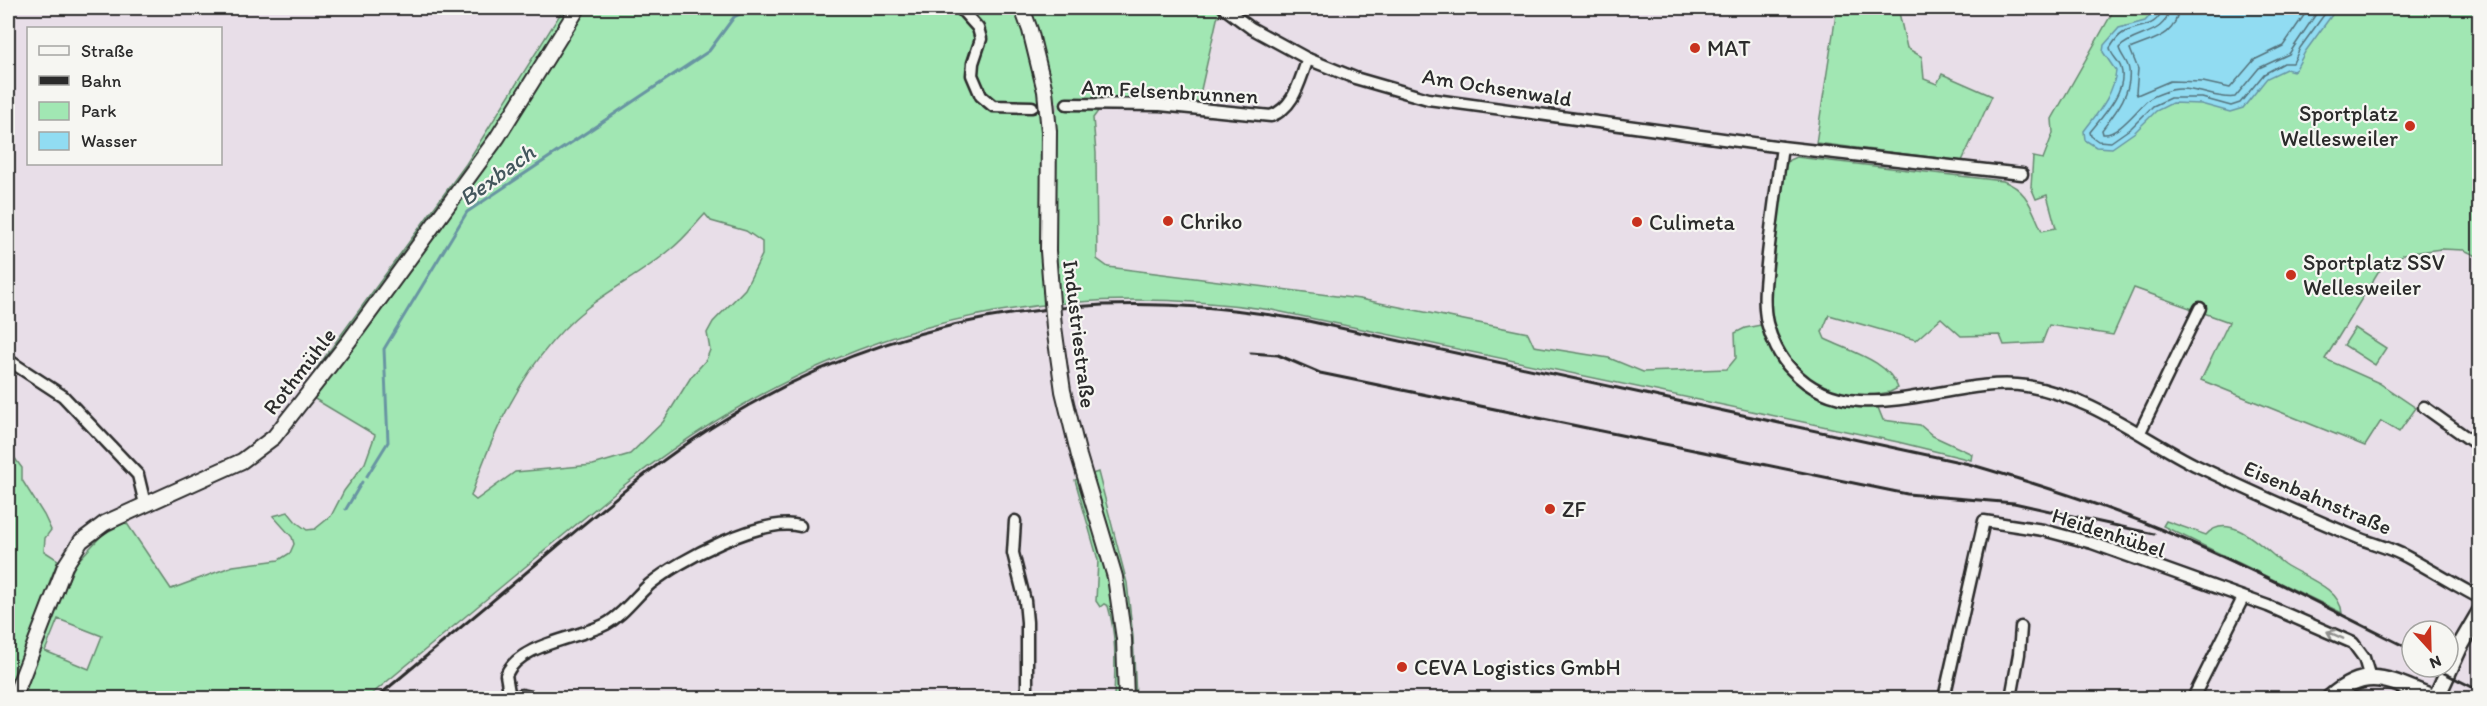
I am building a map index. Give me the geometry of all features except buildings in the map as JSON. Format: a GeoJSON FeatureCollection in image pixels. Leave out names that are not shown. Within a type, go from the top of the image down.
{"type":"FeatureCollection","features":[{"type":"Feature","properties":{"kind":"main road"},"geometry":{"type":"LineString","coordinates":[[2331,699],[2349,684],[2370,678],[2397,682],[2436,699],[2459,648],[2480,612]]}},
{"type":"Feature","properties":{"kind":"street","name":"Rothmühle"},"geometry":{"type":"LineString","coordinates":[[14,699],[57,585],[73,551],[98,527],[242,461],[285,425],[497,138],[578,8]]}},
{"type":"Feature","properties":{"kind":"street"},"geometry":{"type":"LineString","coordinates":[[960,8],[978,28],[981,39],[973,63],[972,75],[981,96],[993,106],[1032,107]]}},
{"type":"Feature","properties":{"kind":"street","name":"Industriestraße"},"geometry":{"type":"LineString","coordinates":[[1022,8],[1039,66],[1046,101],[1049,131],[1048,252],[1054,327],[1063,392],[1079,456],[1115,578],[1124,639],[1126,699]]}},
{"type":"Feature","properties":{"kind":"street","name":"Am Ochsenwald"},"geometry":{"type":"LineString","coordinates":[[1224,8],[1251,28],[1308,59],[1355,78],[1428,99],[1782,147],[2022,174]]}},
{"type":"Feature","properties":{"kind":"street","name":"Am Felsenbrunnen"},"geometry":{"type":"LineString","coordinates":[[1067,104],[1160,105],[1271,116],[1279,113],[1292,101],[1308,59]]}},
{"type":"Feature","properties":{"kind":"street","name":"Eisenbahnstraße"},"geometry":{"type":"LineString","coordinates":[[1782,147],[1770,232],[1765,295],[1766,321],[1783,358],[1802,379],[1818,389],[1862,402],[1896,400],[1976,386],[2027,386],[2074,400],[2140,432],[2195,464],[2358,538],[2406,556],[2480,598]]}},
{"type":"Feature","properties":{"kind":"street"},"geometry":{"type":"LineString","coordinates":[[2140,432],[2200,308]]}},
{"type":"Feature","properties":{"kind":"street"},"geometry":{"type":"LineString","coordinates":[[8,360],[63,396],[123,459],[138,475],[145,504]]}},
{"type":"Feature","properties":{"kind":"street"},"geometry":{"type":"LineString","coordinates":[[2424,407],[2480,447]]}},
{"type":"Feature","properties":{"kind":"street"},"geometry":{"type":"LineString","coordinates":[[1015,521],[1013,553],[1025,601],[1027,622],[1027,699]]}},
{"type":"Feature","properties":{"kind":"street","name":"Heidenhübel"},"geometry":{"type":"LineString","coordinates":[[1944,699],[1984,521],[2043,530],[2092,543],[2268,606],[2353,643],[2364,658],[2370,678]]}},
{"type":"Feature","properties":{"kind":"street"},"geometry":{"type":"LineString","coordinates":[[536,699],[522,695],[511,699],[506,675],[514,663],[535,650],[609,622],[648,586],[689,558],[767,526],[794,524],[800,526]]}},
{"type":"Feature","properties":{"kind":"street"},"geometry":{"type":"LineString","coordinates":[[2193,699],[2243,598]]}},
{"type":"Feature","properties":{"kind":"street"},"geometry":{"type":"LineString","coordinates":[[2011,699],[2021,627]]}},
{"type":"Feature","properties":{"kind":"green space"},"geometry":{"type":"Polygon","coordinates":[[[564,8],[1223,8],[1217,19],[1198,103],[1107,99],[1093,118],[1096,153],[1097,259],[1108,267],[1360,299],[1528,333],[1534,346],[1609,358],[1643,372],[1727,369],[1736,358],[1735,333],[1745,328],[1772,323],[1771,266],[1785,167],[1789,160],[1796,157],[2003,181],[2018,189],[2028,201],[2042,231],[2056,228],[2047,195],[2036,199],[2031,187],[2033,157],[2043,159],[2053,133],[2052,119],[2115,8],[2145,10],[2146,8],[2479,8],[2479,257],[2464,250],[2441,249],[2404,254],[2378,272],[2325,359],[2379,383],[2416,408],[2399,432],[2381,421],[2365,446],[2201,380],[2229,322],[2134,288],[2113,335],[2049,325],[2042,343],[2004,345],[2000,335],[1961,336],[1941,318],[1916,340],[1829,315],[1822,332],[1825,339],[1877,364],[1893,379],[1898,388],[1873,395],[1883,420],[1920,425],[1933,436],[1972,454],[1971,460],[1898,442],[1272,310],[1179,301],[1090,301],[1005,310],[922,328],[842,356],[765,393],[688,439],[613,494],[367,698],[8,698],[8,449],[22,468],[22,480],[51,530],[45,538],[44,551],[58,560],[49,583],[64,590],[76,563],[103,534],[126,522],[171,589],[233,566],[279,560],[290,553],[294,544],[292,537],[273,516],[288,512],[307,530],[315,529],[331,516],[344,491],[365,463],[375,435],[313,398],[325,383],[314,372],[466,164],[564,8]],[[705,214],[675,246],[587,308],[566,326],[548,347],[516,393],[503,418],[471,496],[476,500],[515,472],[593,465],[630,454],[663,422],[691,377],[706,360],[710,350],[707,333],[713,322],[745,289],[762,255],[762,242],[746,231],[711,221],[705,214]],[[58,619],[45,651],[89,669],[102,636],[58,619]]]}},
{"type":"Feature","properties":{"kind":"green space"},"geometry":{"type":"Polygon","coordinates":[[[1837,8],[1898,8],[1907,48],[1922,57],[1924,79],[1937,84],[1942,74],[1992,96],[1962,161],[1816,143],[1837,8]]]}},
{"type":"Feature","properties":{"kind":"green space"},"geometry":{"type":"Polygon","coordinates":[[[2355,328],[2386,348],[2375,365],[2344,345],[2355,328]]]}},
{"type":"Feature","properties":{"kind":"green space"},"geometry":{"type":"Polygon","coordinates":[[[1098,472],[1127,583],[1136,698],[1114,698],[1113,629],[1108,606],[1104,604],[1100,607],[1096,601],[1098,560],[1075,480],[1098,472]]]}},
{"type":"Feature","properties":{"kind":"green space"},"geometry":{"type":"Polygon","coordinates":[[[2166,521],[2206,535],[2215,528],[2226,527],[2247,534],[2284,564],[2328,589],[2340,604],[2342,613],[2163,526],[2166,521]]]}},
{"type":"Feature","properties":{"kind":"water"},"geometry":{"type":"Polygon","coordinates":[[[2157,8],[2337,8],[2305,52],[2296,69],[2293,71],[2286,69],[2267,78],[2243,108],[2230,112],[2201,104],[2172,103],[2156,111],[2135,132],[2112,148],[2096,147],[2085,140],[2084,131],[2109,96],[2116,71],[2103,52],[2104,45],[2119,28],[2145,21],[2157,8]]]}},
{"type":"Feature","properties":{"kind":"waterway","name":"Bexbach"},"geometry":{"type":"LineString","coordinates":[[367,476],[388,442],[384,349],[467,212],[709,51],[734,17],[748,8]]}},
{"type":"Feature","properties":{"kind":"waterway","name":"Bexbach"},"geometry":{"type":"LineString","coordinates":[[346,509],[362,482]]}},
{"type":"Feature","properties":{"kind":"tunnel"},"geometry":{"type":"LineString","coordinates":[[1032,107],[1067,104]]}},
{"type":"Feature","properties":{"kind":"railway"},"geometry":{"type":"LineString","coordinates":[[376,698],[638,479],[691,441],[762,398],[836,363],[911,336],[987,318],[1065,307],[1145,305],[1226,309],[1308,321],[1969,464],[2066,494],[2160,529],[2256,572],[2400,644]]}},
{"type":"Feature","properties":{"kind":"railway"},"geometry":{"type":"LineString","coordinates":[[1251,353],[1278,355],[1320,373],[1907,494],[2014,503],[2154,534]]}},
{"type":"Feature","properties":{"kind":"railway"},"geometry":{"type":"LineString","coordinates":[[2456,679],[2480,691]]}},
{"type":"Feature","properties":{"kind":"place","name":"MAT"},"geometry":{"type":"Point","coordinates":[1695,48]}},
{"type":"Feature","properties":{"kind":"place","name":"Sportplatz Wellesweiler"},"geometry":{"type":"Point","coordinates":[2410,126]}},
{"type":"Feature","properties":{"kind":"place","name":"Chriko"},"geometry":{"type":"Point","coordinates":[1168,221]}},
{"type":"Feature","properties":{"kind":"place","name":"Culimeta"},"geometry":{"type":"Point","coordinates":[1637,222]}},
{"type":"Feature","properties":{"kind":"place","name":"Sportplatz SSV Wellesweiler"},"geometry":{"type":"Point","coordinates":[2291,275]}},
{"type":"Feature","properties":{"kind":"place","name":"ZF"},"geometry":{"type":"Point","coordinates":[1550,509]}},
{"type":"Feature","properties":{"kind":"place","name":"CEVA Logistics GmbH"},"geometry":{"type":"Point","coordinates":[1402,667]}}]}
